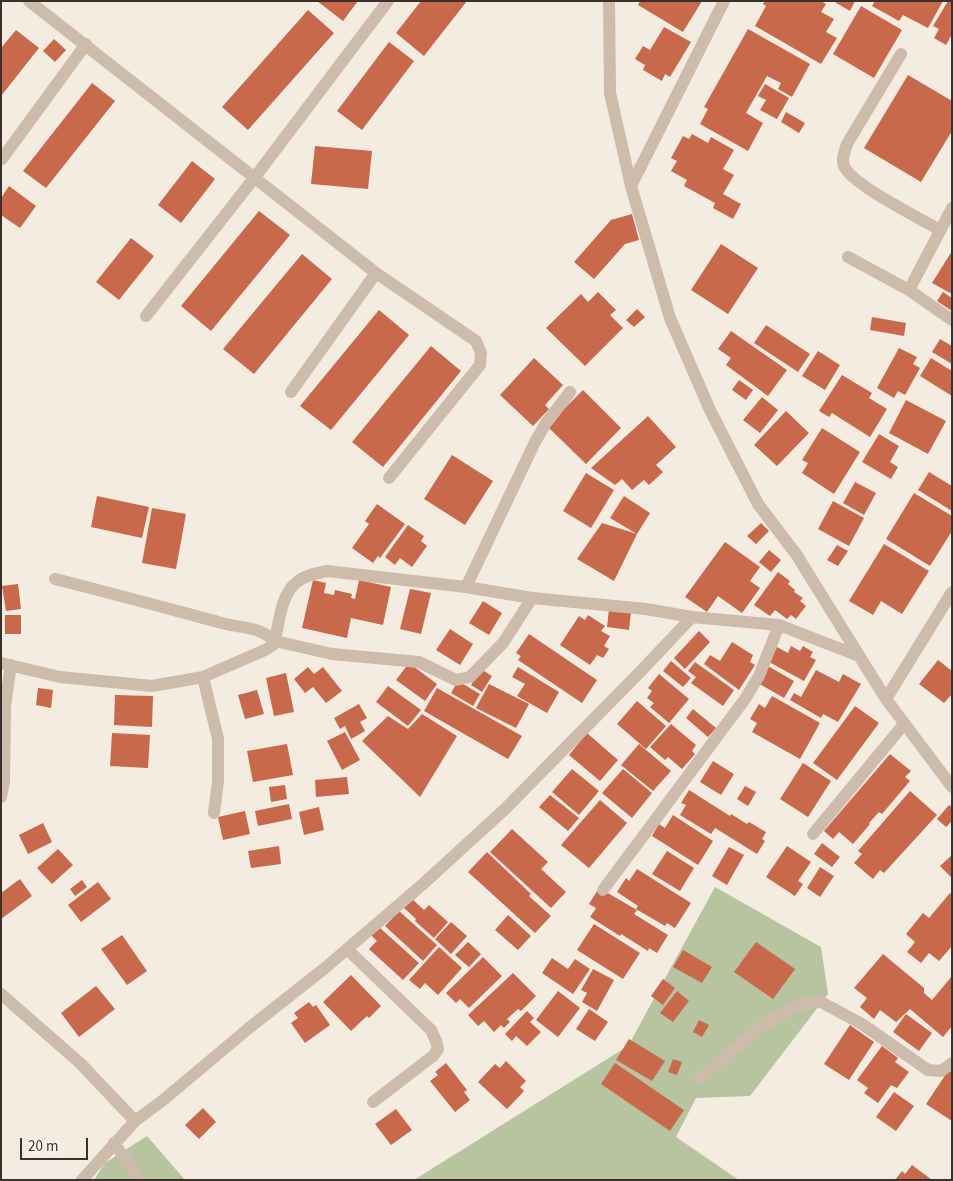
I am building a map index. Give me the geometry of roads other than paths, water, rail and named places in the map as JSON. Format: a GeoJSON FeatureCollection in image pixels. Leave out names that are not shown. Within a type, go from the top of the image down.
{"type":"FeatureCollection","features":[{"type":"Feature","properties":{"kind":"street"},"geometry":{"type":"LineString","coordinates":[[29,1],[376,273],[476,341],[481,353],[480,364],[389,478]]}},
{"type":"Feature","properties":{"kind":"street"},"geometry":{"type":"LineString","coordinates":[[146,316],[255,177],[388,1]]}},
{"type":"Feature","properties":{"kind":"street"},"geometry":{"type":"LineString","coordinates":[[609,1],[610,93],[631,186],[670,318],[710,410],[758,504],[796,554],[886,698],[952,787]]}},
{"type":"Feature","properties":{"kind":"street"},"geometry":{"type":"LineString","coordinates":[[631,186],[724,1]]}},
{"type":"Feature","properties":{"kind":"street"},"geometry":{"type":"LineString","coordinates":[[2,159],[86,44]]}},
{"type":"Feature","properties":{"kind":"street"},"geometry":{"type":"LineString","coordinates":[[901,54],[847,144],[843,160],[845,168],[856,181],[940,230]]}},
{"type":"Feature","properties":{"kind":"street"},"geometry":{"type":"LineString","coordinates":[[909,290],[952,208]]}},
{"type":"Feature","properties":{"kind":"street"},"geometry":{"type":"LineString","coordinates":[[848,258],[909,290],[952,320]]}},
{"type":"Feature","properties":{"kind":"street"},"geometry":{"type":"LineString","coordinates":[[290,392],[376,273]]}},
{"type":"Feature","properties":{"kind":"street"},"geometry":{"type":"LineString","coordinates":[[466,587],[542,429],[570,392]]}},
{"type":"Feature","properties":{"kind":"street"},"geometry":{"type":"LineString","coordinates":[[1,798],[4,782],[6,664],[60,677],[152,686],[203,677],[272,645],[275,641],[286,597],[296,582],[310,575],[327,571],[466,587],[532,598],[646,609],[692,617],[779,625],[859,656]]}},
{"type":"Feature","properties":{"kind":"street"},"geometry":{"type":"LineString","coordinates":[[55,579],[226,624],[257,629],[275,641],[332,654],[419,662],[456,680],[470,677],[503,643],[532,598]]}},
{"type":"Feature","properties":{"kind":"street"},"geometry":{"type":"LineString","coordinates":[[886,698],[952,592]]}},
{"type":"Feature","properties":{"kind":"street"},"geometry":{"type":"LineString","coordinates":[[82,1180],[135,1121],[347,949],[423,884],[505,809],[692,617]]}},
{"type":"Feature","properties":{"kind":"street"},"geometry":{"type":"LineString","coordinates":[[603,890],[745,700],[759,676],[779,625]]}},
{"type":"Feature","properties":{"kind":"street"},"geometry":{"type":"LineString","coordinates":[[203,677],[218,739],[218,781],[214,813]]}},
{"type":"Feature","properties":{"kind":"street"},"geometry":{"type":"LineString","coordinates":[[813,834],[904,724]]}},
{"type":"Feature","properties":{"kind":"street"},"geometry":{"type":"LineString","coordinates":[[347,949],[431,1030],[438,1049],[433,1056],[373,1102]]}},
{"type":"Feature","properties":{"kind":"street"},"geometry":{"type":"LineString","coordinates":[[1,994],[80,1063],[135,1121]]}},
{"type":"Feature","properties":{"kind":"street"},"geometry":{"type":"LineString","coordinates":[[699,1078],[759,1028],[791,1009],[812,1001],[821,1002],[862,1024],[928,1070],[941,1071],[952,1063]]}},
{"type":"Feature","properties":{"kind":"street"},"geometry":{"type":"LineString","coordinates":[[114,1143],[140,1180]]}}]}
